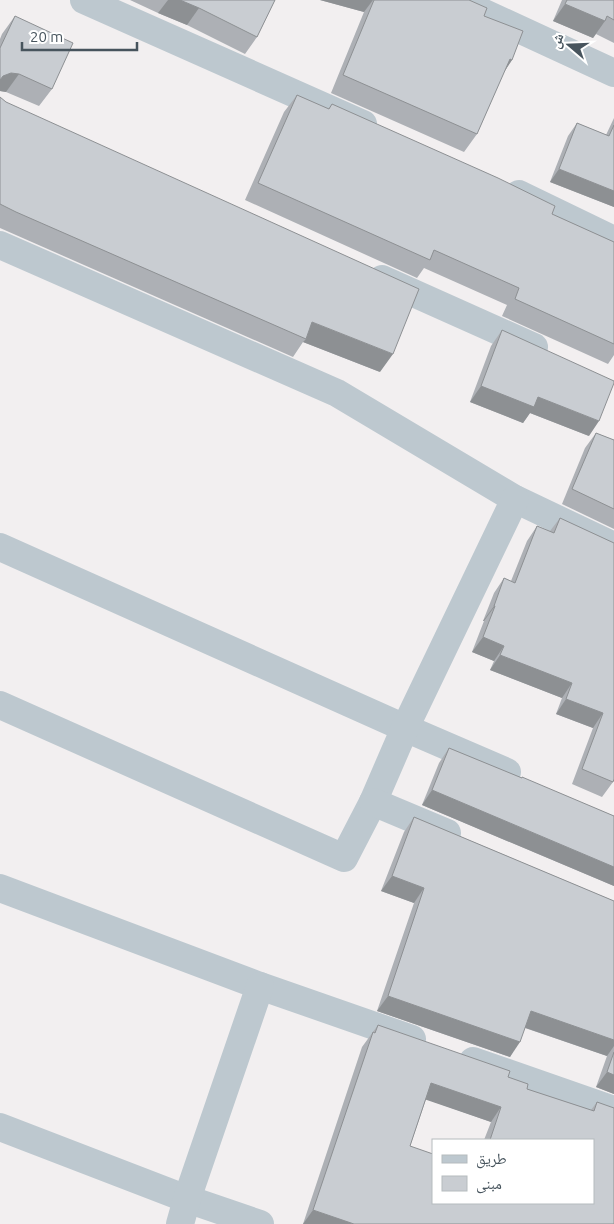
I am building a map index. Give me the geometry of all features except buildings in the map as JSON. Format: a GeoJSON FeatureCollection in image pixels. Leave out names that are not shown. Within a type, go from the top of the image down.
{"type":"FeatureCollection","features":[{"type":"Feature","properties":{"kind":"street"},"geometry":{"type":"LineString","coordinates":[[84,0],[383,133]]}},
{"type":"Feature","properties":{"kind":"street"},"geometry":{"type":"LineString","coordinates":[[456,0],[614,73]]}},
{"type":"Feature","properties":{"kind":"street"},"geometry":{"type":"LineString","coordinates":[[501,186],[614,240]]}},
{"type":"Feature","properties":{"kind":"street"},"geometry":{"type":"LineString","coordinates":[[0,245],[337,393],[515,499],[614,546]]}},
{"type":"Feature","properties":{"kind":"street"},"geometry":{"type":"LineString","coordinates":[[359,268],[557,358]]}},
{"type":"Feature","properties":{"kind":"street"},"geometry":{"type":"LineString","coordinates":[[0,705],[344,858],[373,802],[405,728],[515,499]]}},
{"type":"Feature","properties":{"kind":"street"},"geometry":{"type":"LineString","coordinates":[[0,547],[532,783]]}},
{"type":"Feature","properties":{"kind":"street"},"geometry":{"type":"LineString","coordinates":[[373,802],[471,843]]}},
{"type":"Feature","properties":{"kind":"street"},"geometry":{"type":"LineString","coordinates":[[0,888],[260,986],[614,1110]]}},
{"type":"Feature","properties":{"kind":"street"},"geometry":{"type":"LineString","coordinates":[[184,1212],[260,986]]}},
{"type":"Feature","properties":{"kind":"street"},"geometry":{"type":"LineString","coordinates":[[0,1127],[184,1212],[260,1224]]}}]}
